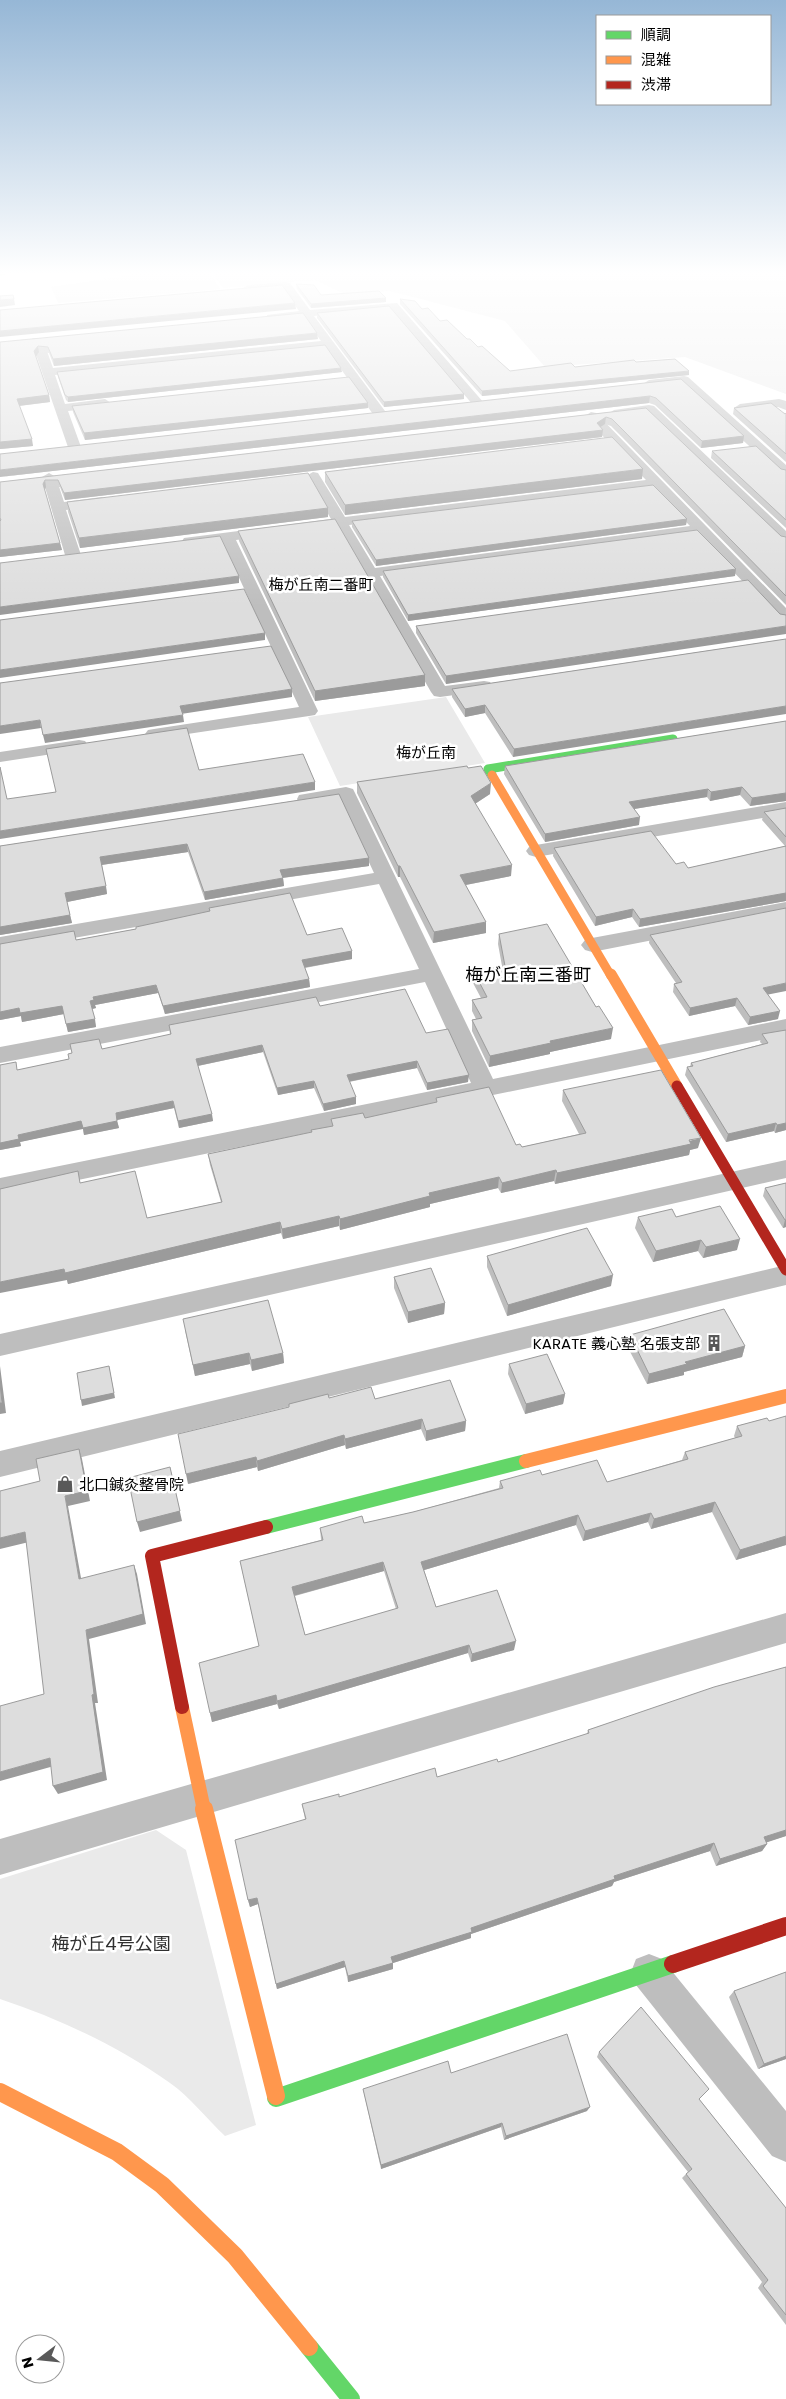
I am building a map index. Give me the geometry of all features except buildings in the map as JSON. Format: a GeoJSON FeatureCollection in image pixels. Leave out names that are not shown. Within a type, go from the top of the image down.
{"type":"FeatureCollection","features":[{"type":"Feature","properties":{"kind":"street"},"geometry":{"type":"LineString","coordinates":[[52,383],[74,447]]}},
{"type":"Feature","properties":{"kind":"street"},"geometry":{"type":"LineString","coordinates":[[358,383],[385,413],[360,416]]}},
{"type":"Feature","properties":{"kind":"street"},"geometry":{"type":"LineString","coordinates":[[458,405],[483,402],[465,383]]}},
{"type":"Feature","properties":{"kind":"street"},"geometry":{"type":"LineString","coordinates":[[635,386],[660,383]]}},
{"type":"Feature","properties":{"kind":"street"},"geometry":{"type":"LineString","coordinates":[[687,383],[786,472]]}},
{"type":"Feature","properties":{"kind":"street"},"geometry":{"type":"LineString","coordinates":[[60,408],[118,402]]}},
{"type":"Feature","properties":{"kind":"street"},"geometry":{"type":"LineString","coordinates":[[717,411],[779,403],[786,406]]}},
{"type":"Feature","properties":{"kind":"street"},"geometry":{"type":"LineString","coordinates":[[786,538],[649,410],[586,417],[616,441],[786,616]]}},
{"type":"Feature","properties":{"kind":"street"},"geometry":{"type":"LineString","coordinates":[[596,443],[616,441]]}},
{"type":"Feature","properties":{"kind":"street"},"geometry":{"type":"LineString","coordinates":[[741,449],[758,447]]}},
{"type":"Feature","properties":{"kind":"street"},"geometry":{"type":"LineString","coordinates":[[697,454],[714,452]]}},
{"type":"Feature","properties":{"kind":"street"},"geometry":{"type":"LineString","coordinates":[[332,474],[308,476],[340,522],[440,692],[496,684]]}},
{"type":"Feature","properties":{"kind":"street"},"geometry":{"type":"LineString","coordinates":[[49,477],[73,556]]}},
{"type":"Feature","properties":{"kind":"street"},"geometry":{"type":"LineString","coordinates":[[179,542],[657,483]]}},
{"type":"Feature","properties":{"kind":"street"},"geometry":{"type":"LineString","coordinates":[[57,507],[116,500]]}},
{"type":"Feature","properties":{"kind":"street"},"geometry":{"type":"LineString","coordinates":[[370,573],[702,529]]}},
{"type":"Feature","properties":{"kind":"street"},"geometry":{"type":"LineString","coordinates":[[136,737],[309,711],[227,537]]}},
{"type":"Feature","properties":{"kind":"street"},"geometry":{"type":"LineString","coordinates":[[54,558],[92,553]]}},
{"type":"Feature","properties":{"kind":"street"},"geometry":{"type":"LineString","coordinates":[[731,583],[750,580]]}},
{"type":"Feature","properties":{"kind":"street"},"geometry":{"type":"LineString","coordinates":[[232,591],[251,589]]}},
{"type":"Feature","properties":{"kind":"street"},"geometry":{"type":"LineString","coordinates":[[403,628],[422,626]]}},
{"type":"Feature","properties":{"kind":"street"},"geometry":{"type":"LineString","coordinates":[[258,649],[277,646]]}},
{"type":"Feature","properties":{"kind":"street"},"geometry":{"type":"LineString","coordinates":[[688,737],[488,769],[786,1270]]}},
{"type":"Feature","properties":{"kind":"street"},"geometry":{"type":"LineString","coordinates":[[0,757],[97,743]]}},
{"type":"Feature","properties":{"kind":"street"},"geometry":{"type":"LineString","coordinates":[[292,802],[346,793],[485,1087]]}},
{"type":"Feature","properties":{"kind":"street"},"geometry":{"type":"LineString","coordinates":[[536,851],[786,808]]}},
{"type":"Feature","properties":{"kind":"street"},"geometry":{"type":"LineString","coordinates":[[0,944],[387,877]]}},
{"type":"Feature","properties":{"kind":"street"},"geometry":{"type":"LineString","coordinates":[[592,945],[786,908]]}},
{"type":"Feature","properties":{"kind":"street"},"geometry":{"type":"LineString","coordinates":[[0,1055],[432,974]]}},
{"type":"Feature","properties":{"kind":"street"},"geometry":{"type":"LineString","coordinates":[[0,1187],[786,1026]]}},
{"type":"Feature","properties":{"kind":"street"},"geometry":{"type":"LineString","coordinates":[[0,1345],[786,1169]]}},
{"type":"Feature","properties":{"kind":"street"},"geometry":{"type":"LineString","coordinates":[[0,1464],[786,1275]]}},
{"type":"Feature","properties":{"kind":"street"},"geometry":{"type":"LineString","coordinates":[[786,1396],[152,1556],[201,1799],[276,2098],[786,1926]]}},
{"type":"Feature","properties":{"kind":"street"},"geometry":{"type":"LineString","coordinates":[[0,1857],[786,1628]]}},
{"type":"Feature","properties":{"kind":"street"},"geometry":{"type":"LineString","coordinates":[[649,1972],[786,2142]]}},
{"type":"Feature","properties":{"kind":"street"},"geometry":{"type":"LineString","coordinates":[[0,2092],[117,2152],[162,2185],[235,2256],[351,2399]]}},
{"type":"Feature","properties":{"kind":"green space"},"geometry":{"type":"Polygon","coordinates":[[[756,383],[786,383],[786,394],[756,383]]]}},
{"type":"Feature","properties":{"kind":"green space"},"geometry":{"type":"Polygon","coordinates":[[[446,697],[485,763],[340,786],[308,717],[446,697]]]}},
{"type":"Feature","properties":{"kind":"green space","name":"梅が丘4号公園"},"geometry":{"type":"Polygon","coordinates":[[[156,1830],[186,1850],[256,2125],[225,2136],[177,2089],[130,2057],[45,2015],[0,1999],[0,1879],[156,1830]]]}},
{"type":"Feature","properties":{"kind":"traffic: fast"},"geometry":{"type":"LineString","coordinates":[[492,775],[488,769],[673,739]]}},
{"type":"Feature","properties":{"kind":"traffic: fast"},"geometry":{"type":"LineString","coordinates":[[266,1527],[526,1461]]}},
{"type":"Feature","properties":{"kind":"traffic: fast"},"geometry":{"type":"LineString","coordinates":[[276,2096],[276,2098],[673,1964]]}},
{"type":"Feature","properties":{"kind":"traffic: fast"},"geometry":{"type":"LineString","coordinates":[[309,2347],[351,2399]]}},
{"type":"Feature","properties":{"kind":"traffic: slow"},"geometry":{"type":"LineString","coordinates":[[492,775],[677,1086]]}},
{"type":"Feature","properties":{"kind":"traffic: slow"},"geometry":{"type":"LineString","coordinates":[[526,1461],[786,1396]]}},
{"type":"Feature","properties":{"kind":"traffic: slow"},"geometry":{"type":"LineString","coordinates":[[182,1707],[201,1799],[276,2096]]}},
{"type":"Feature","properties":{"kind":"traffic: slow"},"geometry":{"type":"LineString","coordinates":[[0,2092],[117,2152],[162,2185],[235,2256],[309,2347]]}},
{"type":"Feature","properties":{"kind":"traffic: jam"},"geometry":{"type":"LineString","coordinates":[[677,1086],[786,1270]]}},
{"type":"Feature","properties":{"kind":"traffic: jam"},"geometry":{"type":"LineString","coordinates":[[182,1707],[152,1556],[266,1527]]}},
{"type":"Feature","properties":{"kind":"traffic: jam"},"geometry":{"type":"LineString","coordinates":[[673,1964],[786,1926]]}},
{"type":"Feature","properties":{"kind":"place","name":"KARATE 義心塾 名張支部"},"geometry":{"type":"Point","coordinates":[714,1343]}},
{"type":"Feature","properties":{"kind":"place","name":"北口鍼灸整骨院"},"geometry":{"type":"Point","coordinates":[65,1484]}},
{"type":"Feature","properties":{"kind":"district","name":"梅が丘南二番町"},"geometry":{"type":"Point","coordinates":[321,584]}},
{"type":"Feature","properties":{"kind":"district","name":"梅が丘南"},"geometry":{"type":"Point","coordinates":[426,752]}},
{"type":"Feature","properties":{"kind":"district","name":"梅が丘南三番町"},"geometry":{"type":"Point","coordinates":[528,974]}}]}
